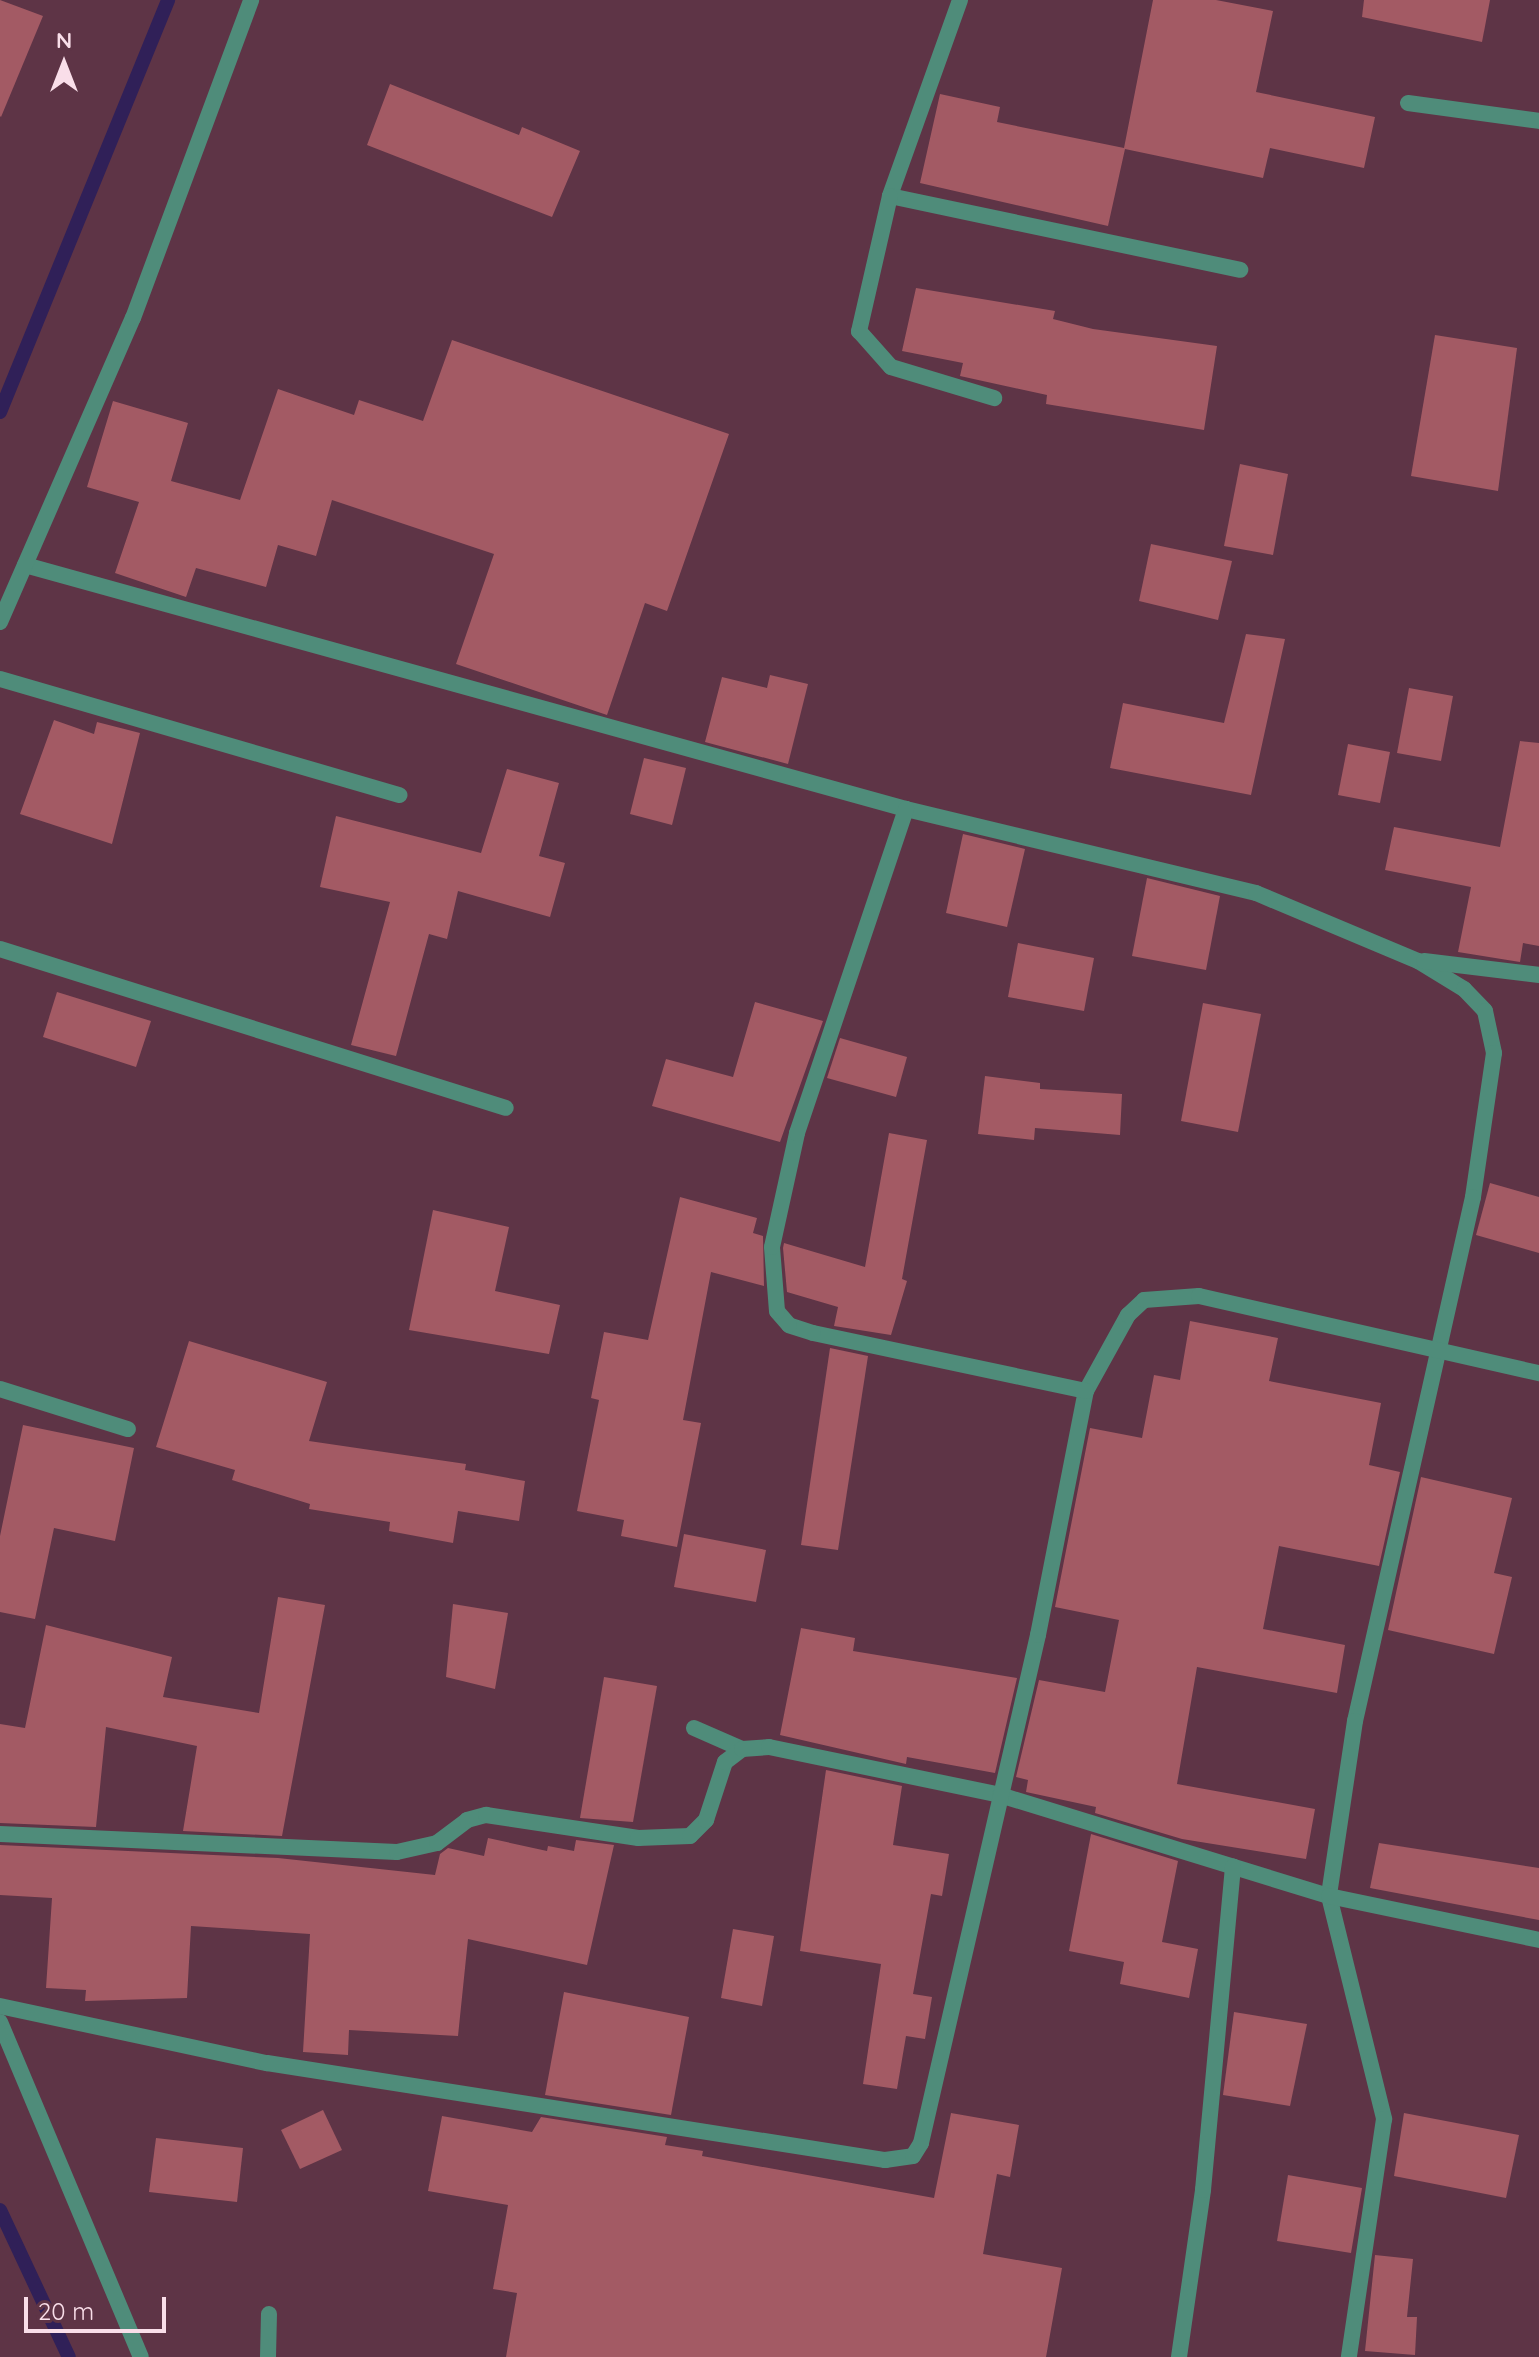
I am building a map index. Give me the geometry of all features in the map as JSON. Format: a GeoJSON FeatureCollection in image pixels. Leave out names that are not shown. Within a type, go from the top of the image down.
{"type":"FeatureCollection","features":[{"type":"Feature","properties":{"kind":"street"},"geometry":{"type":"LineString","coordinates":[[0,622],[133,318],[251,0]]}},
{"type":"Feature","properties":{"kind":"street"},"geometry":{"type":"LineString","coordinates":[[960,0],[890,196],[859,331],[891,367],[994,398]]}},
{"type":"Feature","properties":{"kind":"street"},"geometry":{"type":"LineString","coordinates":[[1408,103],[1539,121]]}},
{"type":"Feature","properties":{"kind":"street"},"geometry":{"type":"LineString","coordinates":[[890,196],[1240,270]]}},
{"type":"Feature","properties":{"kind":"street"},"geometry":{"type":"LineString","coordinates":[[25,565],[906,809],[1256,893],[1418,961],[1464,989],[1485,1011],[1494,1053],[1473,1197],[1355,1721],[1329,1896],[1384,2119],[1349,2357]]}},
{"type":"Feature","properties":{"kind":"street"},"geometry":{"type":"LineString","coordinates":[[0,679],[399,795]]}},
{"type":"Feature","properties":{"kind":"street"},"geometry":{"type":"LineString","coordinates":[[906,809],[797,1133],[772,1247],[777,1311],[789,1325],[813,1333],[1086,1391]]}},
{"type":"Feature","properties":{"kind":"street"},"geometry":{"type":"LineString","coordinates":[[0,949],[506,1108]]}},
{"type":"Feature","properties":{"kind":"street"},"geometry":{"type":"LineString","coordinates":[[1418,961],[1539,975]]}},
{"type":"Feature","properties":{"kind":"street"},"geometry":{"type":"LineString","coordinates":[[0,2006],[267,2063],[902,2160],[921,2143],[1000,1795],[1086,1391],[1128,1315],[1144,1300],[1199,1296],[1539,1373]]}},
{"type":"Feature","properties":{"kind":"street"},"geometry":{"type":"LineString","coordinates":[[0,1389],[128,1429]]}},
{"type":"Feature","properties":{"kind":"street"},"geometry":{"type":"LineString","coordinates":[[694,1728],[742,1749],[769,1747],[1000,1795],[1329,1896],[1539,1940]]}},
{"type":"Feature","properties":{"kind":"street"},"geometry":{"type":"LineString","coordinates":[[0,1834],[397,1852],[437,1843],[467,1820],[486,1815],[638,1838],[690,1836],[706,1820],[725,1762],[742,1749]]}},
{"type":"Feature","properties":{"kind":"street"},"geometry":{"type":"LineString","coordinates":[[1179,2357],[1203,2190],[1233,1866]]}},
{"type":"Feature","properties":{"kind":"street"},"geometry":{"type":"LineString","coordinates":[[0,2022],[141,2357]]}},
{"type":"Feature","properties":{"kind":"street"},"geometry":{"type":"LineString","coordinates":[[268,2357],[269,2314]]}},
{"type":"Feature","properties":{"kind":"building"},"geometry":{"type":"Polygon","coordinates":[[[0,0],[43,16],[1,117],[0,116],[0,0]]]}},
{"type":"Feature","properties":{"kind":"building"},"geometry":{"type":"Polygon","coordinates":[[[1153,0],[1216,0],[1273,11],[1256,92],[1375,117],[1364,168],[1270,148],[1263,178],[1125,149],[1108,226],[920,183],[940,94],[1000,107],[997,122],[1124,148],[1153,0]]]}},
{"type":"Feature","properties":{"kind":"building"},"geometry":{"type":"Polygon","coordinates":[[[1364,0],[1490,0],[1482,42],[1362,17],[1364,0]]]}},
{"type":"Feature","properties":{"kind":"building"},"geometry":{"type":"Polygon","coordinates":[[[390,84],[519,135],[522,127],[580,151],[552,217],[367,145],[390,84]]]}},
{"type":"Feature","properties":{"kind":"building"},"geometry":{"type":"Polygon","coordinates":[[[916,288],[1055,311],[1053,319],[1093,329],[1217,346],[1204,430],[1046,404],[1047,395],[960,376],[963,363],[902,351],[916,288]]]}},
{"type":"Feature","properties":{"kind":"building"},"geometry":{"type":"Polygon","coordinates":[[[1435,335],[1517,348],[1498,491],[1411,476],[1435,335]]]}},
{"type":"Feature","properties":{"kind":"building"},"geometry":{"type":"Polygon","coordinates":[[[452,340],[729,434],[667,611],[645,603],[607,715],[456,664],[494,554],[332,500],[316,556],[278,545],[266,587],[196,568],[186,597],[115,573],[139,502],[87,487],[113,401],[188,423],[171,481],[240,500],[278,389],[354,415],[359,400],[423,421],[452,340]]]}},
{"type":"Feature","properties":{"kind":"building"},"geometry":{"type":"Polygon","coordinates":[[[1240,464],[1288,474],[1273,555],[1224,546],[1240,464]]]}},
{"type":"Feature","properties":{"kind":"building"},"geometry":{"type":"Polygon","coordinates":[[[1151,544],[1232,561],[1218,620],[1139,601],[1151,544]]]}},
{"type":"Feature","properties":{"kind":"building"},"geometry":{"type":"Polygon","coordinates":[[[1246,634],[1285,639],[1251,795],[1110,768],[1123,703],[1224,723],[1246,634]]]}},
{"type":"Feature","properties":{"kind":"building"},"geometry":{"type":"Polygon","coordinates":[[[770,675],[808,684],[788,764],[705,742],[722,677],[767,688],[770,675]]]}},
{"type":"Feature","properties":{"kind":"building"},"geometry":{"type":"Polygon","coordinates":[[[1409,688],[1453,696],[1441,761],[1397,753],[1409,688]]]}},
{"type":"Feature","properties":{"kind":"building"},"geometry":{"type":"Polygon","coordinates":[[[54,720],[94,734],[97,722],[140,733],[112,844],[20,814],[54,720]]]}},
{"type":"Feature","properties":{"kind":"building"},"geometry":{"type":"Polygon","coordinates":[[[1520,741],[1539,743],[1539,946],[1523,943],[1520,962],[1458,952],[1471,887],[1385,870],[1394,827],[1500,847],[1520,741]]]}},
{"type":"Feature","properties":{"kind":"building"},"geometry":{"type":"Polygon","coordinates":[[[1348,744],[1390,752],[1380,803],[1338,795],[1348,744]]]}},
{"type":"Feature","properties":{"kind":"building"},"geometry":{"type":"Polygon","coordinates":[[[644,758],[686,768],[672,825],[630,814],[644,758]]]}},
{"type":"Feature","properties":{"kind":"building"},"geometry":{"type":"Polygon","coordinates":[[[507,769],[559,783],[539,856],[565,863],[550,917],[458,891],[447,939],[429,934],[396,1056],[351,1045],[390,902],[320,887],[336,816],[481,853],[507,769]]]}},
{"type":"Feature","properties":{"kind":"building"},"geometry":{"type":"Polygon","coordinates":[[[963,834],[1025,849],[1007,927],[946,913],[963,834]]]}},
{"type":"Feature","properties":{"kind":"building"},"geometry":{"type":"Polygon","coordinates":[[[1147,878],[1220,896],[1206,970],[1132,956],[1147,878]]]}},
{"type":"Feature","properties":{"kind":"building"},"geometry":{"type":"Polygon","coordinates":[[[1018,943],[1094,958],[1084,1011],[1008,997],[1018,943]]]}},
{"type":"Feature","properties":{"kind":"building"},"geometry":{"type":"Polygon","coordinates":[[[57,992],[151,1021],[136,1067],[43,1037],[57,992]]]}},
{"type":"Feature","properties":{"kind":"building"},"geometry":{"type":"Polygon","coordinates":[[[755,1002],[823,1021],[780,1142],[652,1106],[666,1059],[733,1077],[755,1002]]]}},
{"type":"Feature","properties":{"kind":"building"},"geometry":{"type":"Polygon","coordinates":[[[1203,1003],[1261,1014],[1238,1132],[1181,1121],[1203,1003]]]}},
{"type":"Feature","properties":{"kind":"building"},"geometry":{"type":"Polygon","coordinates":[[[840,1038],[907,1057],[896,1097],[827,1078],[840,1038]]]}},
{"type":"Feature","properties":{"kind":"building"},"geometry":{"type":"Polygon","coordinates":[[[985,1076],[1040,1083],[1040,1089],[1122,1094],[1120,1135],[1035,1128],[1034,1140],[978,1134],[985,1076]]]}},
{"type":"Feature","properties":{"kind":"building"},"geometry":{"type":"Polygon","coordinates":[[[889,1133],[927,1140],[902,1279],[907,1281],[891,1335],[834,1326],[838,1307],[787,1292],[783,1248],[784,1243],[865,1267],[889,1133]]]}},
{"type":"Feature","properties":{"kind":"building"},"geometry":{"type":"Polygon","coordinates":[[[1490,1183],[1539,1197],[1539,1253],[1476,1235],[1490,1183]]]}},
{"type":"Feature","properties":{"kind":"building"},"geometry":{"type":"Polygon","coordinates":[[[680,1197],[757,1218],[753,1233],[763,1236],[764,1286],[711,1272],[683,1420],[701,1423],[677,1547],[621,1536],[624,1520],[577,1511],[599,1400],[591,1398],[604,1332],[648,1340],[680,1197]]]}},
{"type":"Feature","properties":{"kind":"building"},"geometry":{"type":"Polygon","coordinates":[[[433,1210],[509,1227],[495,1291],[560,1305],[549,1354],[409,1330],[433,1210]]]}},
{"type":"Feature","properties":{"kind":"building"},"geometry":{"type":"Polygon","coordinates":[[[1190,1321],[1278,1338],[1269,1381],[1381,1403],[1369,1465],[1400,1472],[1379,1566],[1279,1546],[1263,1629],[1345,1645],[1337,1693],[1197,1667],[1177,1784],[1315,1809],[1306,1859],[1182,1839],[1095,1813],[1096,1807],[1026,1792],[1028,1780],[1016,1777],[1039,1680],[1105,1692],[1119,1620],[1055,1607],[1090,1428],[1142,1438],[1154,1375],[1180,1380],[1190,1321]]]}},
{"type":"Feature","properties":{"kind":"building"},"geometry":{"type":"Polygon","coordinates":[[[189,1341],[327,1382],[309,1441],[466,1464],[465,1470],[525,1481],[519,1521],[458,1511],[453,1543],[389,1531],[390,1522],[309,1509],[310,1504],[232,1480],[235,1470],[156,1447],[189,1341]]]}},
{"type":"Feature","properties":{"kind":"building"},"geometry":{"type":"Polygon","coordinates":[[[830,1348],[868,1356],[838,1550],[801,1545],[830,1348]]]}},
{"type":"Feature","properties":{"kind":"building"},"geometry":{"type":"Polygon","coordinates":[[[23,1425],[134,1448],[115,1541],[54,1528],[35,1619],[0,1612],[0,1536],[23,1425]]]}},
{"type":"Feature","properties":{"kind":"building"},"geometry":{"type":"Polygon","coordinates":[[[1421,1477],[1512,1498],[1494,1573],[1512,1577],[1494,1654],[1388,1630],[1421,1477]]]}},
{"type":"Feature","properties":{"kind":"building"},"geometry":{"type":"Polygon","coordinates":[[[684,1534],[766,1550],[756,1602],[674,1587],[684,1534]]]}},
{"type":"Feature","properties":{"kind":"building"},"geometry":{"type":"Polygon","coordinates":[[[278,1597],[325,1605],[282,1836],[183,1831],[197,1746],[106,1727],[96,1827],[0,1823],[0,1724],[25,1728],[46,1625],[172,1657],[163,1697],[259,1713],[278,1597]]]}},
{"type":"Feature","properties":{"kind":"building"},"geometry":{"type":"Polygon","coordinates":[[[453,1604],[508,1613],[495,1689],[446,1677],[453,1604]]]}},
{"type":"Feature","properties":{"kind":"building"},"geometry":{"type":"Polygon","coordinates":[[[801,1628],[855,1638],[853,1651],[1017,1678],[995,1773],[907,1757],[906,1764],[780,1735],[801,1628]]]}},
{"type":"Feature","properties":{"kind":"building"},"geometry":{"type":"Polygon","coordinates":[[[604,1677],[657,1686],[633,1822],[580,1818],[604,1677]]]}},
{"type":"Feature","properties":{"kind":"building"},"geometry":{"type":"Polygon","coordinates":[[[826,1770],[902,1786],[893,1845],[949,1854],[942,1896],[931,1894],[913,1994],[932,1997],[925,2039],[906,2036],[897,2089],[863,2084],[881,1964],[800,1951],[826,1770]]]}},
{"type":"Feature","properties":{"kind":"building"},"geometry":{"type":"Polygon","coordinates":[[[1091,1834],[1178,1861],[1162,1942],[1198,1949],[1189,1998],[1120,1984],[1124,1962],[1069,1951],[1091,1834]]]}},
{"type":"Feature","properties":{"kind":"building"},"geometry":{"type":"Polygon","coordinates":[[[488,1838],[547,1851],[548,1846],[574,1851],[576,1840],[614,1845],[587,1965],[468,1939],[458,2036],[349,2030],[348,2055],[303,2052],[310,1934],[191,1926],[187,1998],[85,2001],[86,1990],[46,1988],[52,1898],[0,1895],[0,1845],[278,1858],[435,1875],[440,1854],[448,1848],[484,1856],[488,1838]]]}},
{"type":"Feature","properties":{"kind":"building"},"geometry":{"type":"Polygon","coordinates":[[[1379,1843],[1539,1868],[1539,1920],[1370,1888],[1379,1843]]]}},
{"type":"Feature","properties":{"kind":"building"},"geometry":{"type":"Polygon","coordinates":[[[733,1929],[774,1936],[762,2006],[721,1998],[733,1929]]]}},
{"type":"Feature","properties":{"kind":"building"},"geometry":{"type":"Polygon","coordinates":[[[564,1992],[689,2017],[671,2115],[545,2095],[564,1992]]]}},
{"type":"Feature","properties":{"kind":"building"},"geometry":{"type":"Polygon","coordinates":[[[1234,2012],[1307,2024],[1290,2106],[1223,2095],[1234,2012]]]}},
{"type":"Feature","properties":{"kind":"building"},"geometry":{"type":"Polygon","coordinates":[[[323,2110],[342,2150],[300,2169],[281,2130],[323,2110]]]}},
{"type":"Feature","properties":{"kind":"building"},"geometry":{"type":"Polygon","coordinates":[[[951,2113],[1019,2125],[1010,2177],[997,2174],[983,2254],[1062,2268],[1046,2357],[506,2357],[517,2293],[493,2289],[508,2205],[428,2191],[442,2116],[532,2132],[541,2117],[667,2137],[665,2145],[703,2151],[702,2156],[934,2198],[951,2113]]]}},
{"type":"Feature","properties":{"kind":"building"},"geometry":{"type":"Polygon","coordinates":[[[1404,2113],[1519,2135],[1506,2198],[1394,2176],[1404,2113]]]}},
{"type":"Feature","properties":{"kind":"building"},"geometry":{"type":"Polygon","coordinates":[[[156,2138],[243,2148],[237,2202],[149,2192],[156,2138]]]}},
{"type":"Feature","properties":{"kind":"building"},"geometry":{"type":"Polygon","coordinates":[[[1288,2175],[1362,2188],[1351,2253],[1277,2241],[1288,2175]]]}},
{"type":"Feature","properties":{"kind":"building"},"geometry":{"type":"Polygon","coordinates":[[[1375,2255],[1413,2259],[1407,2317],[1417,2317],[1415,2355],[1365,2351],[1375,2255]]]}},
{"type":"Feature","properties":{"kind":"waterway"},"geometry":{"type":"LineString","coordinates":[[0,412],[168,0]]}},
{"type":"Feature","properties":{"kind":"waterway"},"geometry":{"type":"LineString","coordinates":[[0,2210],[69,2357]]}}]}
